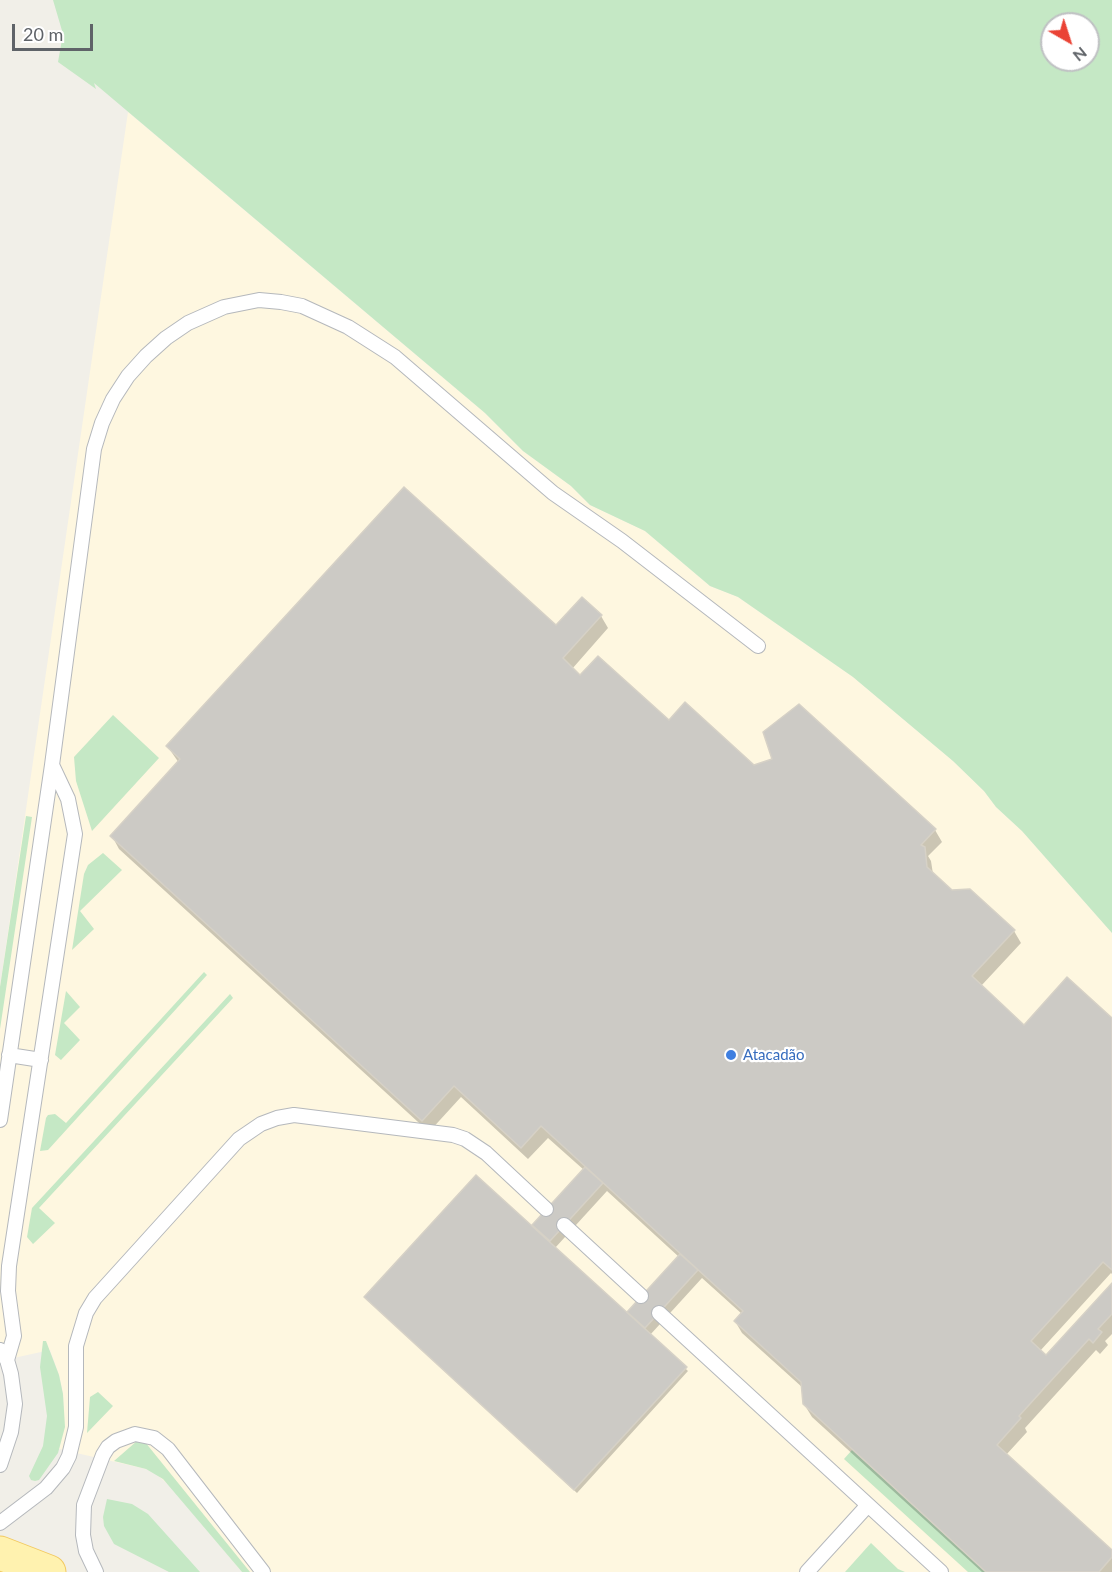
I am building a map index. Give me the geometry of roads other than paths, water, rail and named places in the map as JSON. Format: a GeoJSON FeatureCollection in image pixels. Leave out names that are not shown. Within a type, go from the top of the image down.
{"type":"FeatureCollection","features":[{"type":"Feature","properties":{"kind":"main road"},"geometry":{"type":"LineString","coordinates":[[0,1553],[49,1572]]}},
{"type":"Feature","properties":{"kind":"lane"},"geometry":{"type":"LineString","coordinates":[[0,1120],[52,765],[94,449],[113,399],[128,376],[166,338],[188,323],[237,303],[270,301],[302,306],[348,327],[395,357],[553,493],[622,541],[758,646]]}},
{"type":"Feature","properties":{"kind":"lane"},"geometry":{"type":"LineString","coordinates":[[0,1465],[14,1418],[14,1389],[3,1355],[14,1336],[8,1292],[9,1266],[75,834],[68,799],[52,765]]}},
{"type":"Feature","properties":{"kind":"lane"},"geometry":{"type":"LineString","coordinates":[[9,1055],[41,1060]]}},
{"type":"Feature","properties":{"kind":"lane"},"geometry":{"type":"LineString","coordinates":[[0,1523],[46,1488],[63,1468],[69,1456],[76,1426],[76,1346],[86,1313],[95,1298],[239,1139],[261,1124],[294,1115],[453,1135],[481,1149],[546,1209]]}},
{"type":"Feature","properties":{"kind":"lane"},"geometry":{"type":"LineString","coordinates":[[564,1225],[641,1296]]}},
{"type":"Feature","properties":{"kind":"lane"},"geometry":{"type":"LineString","coordinates":[[659,1313],[941,1572]]}},
{"type":"Feature","properties":{"kind":"lane"},"geometry":{"type":"LineString","coordinates":[[96,1572],[83,1535],[84,1505],[103,1455],[116,1441],[135,1434],[154,1438],[168,1449],[263,1572]]}},
{"type":"Feature","properties":{"kind":"lane"},"geometry":{"type":"LineString","coordinates":[[807,1572],[868,1505]]}},
{"type":"Feature","properties":{"kind":"place","name":"Atacadão"},"geometry":{"type":"Point","coordinates":[731,1055]}}]}
